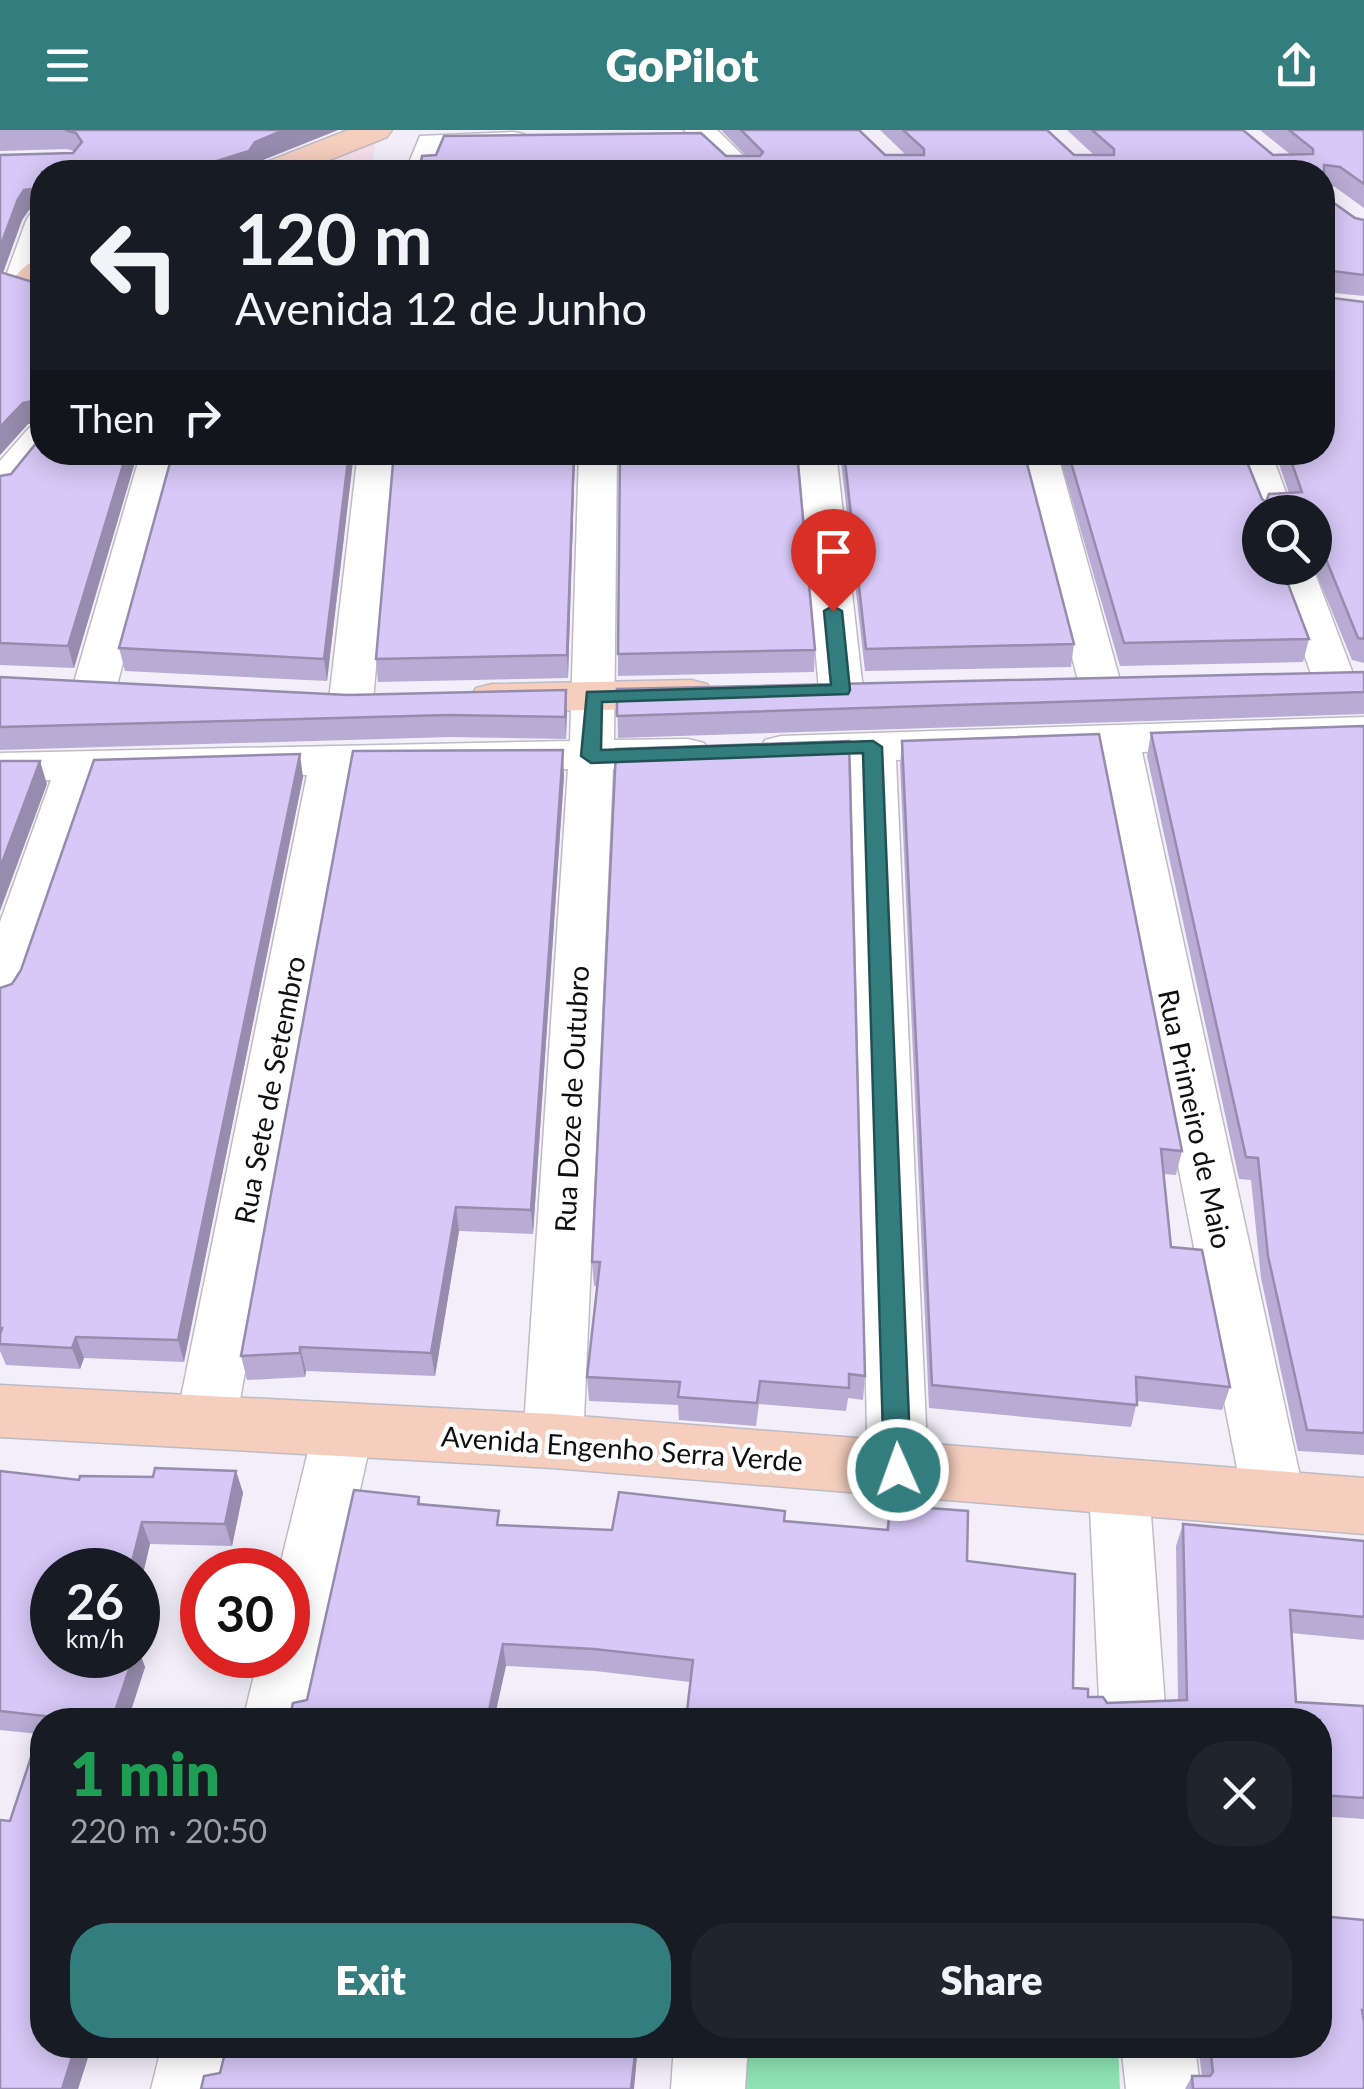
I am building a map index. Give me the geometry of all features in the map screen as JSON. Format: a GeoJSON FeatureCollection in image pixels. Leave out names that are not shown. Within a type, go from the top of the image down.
{"type":"FeatureCollection","features":[{"type":"Feature","properties":{"kind":"main road"},"geometry":{"type":"LineString","coordinates":[[300,160],[376,130]]}},
{"type":"Feature","properties":{"kind":"main road"},"geometry":{"type":"LineString","coordinates":[[444,699],[731,693]]}},
{"type":"Feature","properties":{"kind":"main road","name":"Avenida Engenho Serra Verde"},"geometry":{"type":"LineString","coordinates":[[0,1412],[553,1441],[1364,1506]]}},
{"type":"Feature","properties":{"kind":"street"},"geometry":{"type":"LineString","coordinates":[[693,137],[727,160]]}},
{"type":"Feature","properties":{"kind":"street"},"geometry":{"type":"LineString","coordinates":[[425,160],[431,143],[553,141]]}},
{"type":"Feature","properties":{"kind":"street"},"geometry":{"type":"LineString","coordinates":[[0,485],[30,450]]}},
{"type":"Feature","properties":{"kind":"street"},"geometry":{"type":"LineString","coordinates":[[94,689],[156,465]]}},
{"type":"Feature","properties":{"kind":"street"},"geometry":{"type":"LineString","coordinates":[[351,700],[375,465]]}},
{"type":"Feature","properties":{"kind":"street","name":"Rua Doze de Outubro"},"geometry":{"type":"LineString","coordinates":[[553,1441],[591,756],[598,465]]}},
{"type":"Feature","properties":{"kind":"street"},"geometry":{"type":"LineString","coordinates":[[818,465],[842,690]]}},
{"type":"Feature","properties":{"kind":"street"},"geometry":{"type":"LineString","coordinates":[[1041,465],[1100,684]]}},
{"type":"Feature","properties":{"kind":"street"},"geometry":{"type":"LineString","coordinates":[[1257,465],[1268,495]]}},
{"type":"Feature","properties":{"kind":"street"},"geometry":{"type":"LineString","coordinates":[[1300,585],[1331,679]]}},
{"type":"Feature","properties":{"kind":"street"},"geometry":{"type":"LineString","coordinates":[[0,767],[591,756],[1364,731]]}},
{"type":"Feature","properties":{"kind":"street","name":"Rua Primeiro de Maio"},"geometry":{"type":"LineString","coordinates":[[1117,740],[1274,1498]]}},
{"type":"Feature","properties":{"kind":"street"},"geometry":{"type":"LineString","coordinates":[[873,747],[898,1470]]}},
{"type":"Feature","properties":{"kind":"street","name":"Rua Sete de Setembro"},"geometry":{"type":"LineString","coordinates":[[206,1422],[333,759]]}},
{"type":"Feature","properties":{"kind":"street"},"geometry":{"type":"LineString","coordinates":[[0,991],[78,766]]}},
{"type":"Feature","properties":{"kind":"street"},"geometry":{"type":"LineString","coordinates":[[279,1708],[343,1432]]}},
{"type":"Feature","properties":{"kind":"street"},"geometry":{"type":"LineString","coordinates":[[1119,1487],[1133,1708]]}},
{"type":"Feature","properties":{"kind":"street"},"geometry":{"type":"LineString","coordinates":[[188,2089],[196,2058]]}},
{"type":"Feature","properties":{"kind":"street"},"geometry":{"type":"LineString","coordinates":[[708,2089],[710,2058]]}},
{"type":"Feature","properties":{"kind":"street"},"geometry":{"type":"LineString","coordinates":[[1159,2058],[1163,2089]]}},
{"type":"Feature","properties":{"kind":"shaded area"},"geometry":{"type":"Polygon","coordinates":[[[376,132],[373,160],[314,160],[376,132]]]}},
{"type":"Feature","properties":{"kind":"green space"},"geometry":{"type":"Polygon","coordinates":[[[730,2058],[1119,2058],[1120,2089],[729,2089],[730,2058]]]}},
{"type":"Feature","properties":{"kind":"building"},"geometry":{"type":"Polygon","coordinates":[[[65,130],[284,130],[255,142],[249,151],[220,160],[30,160],[30,189],[24,190],[18,199],[0,247],[0,155],[73,153],[82,142],[76,133],[65,130]]]}},
{"type":"Feature","properties":{"kind":"building"},"geometry":{"type":"Polygon","coordinates":[[[741,130],[859,130],[885,155],[924,155],[924,149],[903,130],[1047,130],[1074,155],[1114,155],[1114,149],[1092,130],[1243,130],[1273,155],[1313,154],[1313,149],[1289,130],[1364,130],[1364,184],[1335,166],[1335,160],[421,160],[422,156],[436,155],[444,136],[701,133],[726,156],[760,156],[763,152],[741,130]]]}},
{"type":"Feature","properties":{"kind":"building"},"geometry":{"type":"Polygon","coordinates":[[[1335,204],[1364,220],[1364,275],[1335,271],[1335,204]]]}},
{"type":"Feature","properties":{"kind":"building"},"geometry":{"type":"Polygon","coordinates":[[[0,272],[30,281],[30,402],[23,403],[0,427],[0,272]]]}},
{"type":"Feature","properties":{"kind":"building"},"geometry":{"type":"Polygon","coordinates":[[[1335,298],[1364,302],[1364,639],[1358,638],[1332,574],[1332,495],[1269,494],[1302,492],[1293,465],[1335,465],[1335,298]]]}},
{"type":"Feature","properties":{"kind":"building"},"geometry":{"type":"Polygon","coordinates":[[[30,451],[30,465],[123,465],[68,646],[0,643],[0,476],[11,474],[30,451]]]}},
{"type":"Feature","properties":{"kind":"building"},"geometry":{"type":"Polygon","coordinates":[[[169,465],[347,465],[324,659],[119,648],[169,465]]]}},
{"type":"Feature","properties":{"kind":"building"},"geometry":{"type":"Polygon","coordinates":[[[393,465],[574,465],[567,655],[376,659],[393,465]]]}},
{"type":"Feature","properties":{"kind":"building"},"geometry":{"type":"Polygon","coordinates":[[[620,465],[798,465],[815,650],[618,654],[620,465]]]}},
{"type":"Feature","properties":{"kind":"building"},"geometry":{"type":"Polygon","coordinates":[[[845,465],[1027,465],[1074,644],[866,649],[845,465]]]}},
{"type":"Feature","properties":{"kind":"building"},"geometry":{"type":"Polygon","coordinates":[[[1072,465],[1248,465],[1260,495],[1242,495],[1242,585],[1288,585],[1309,639],[1124,643],[1072,465]]]}},
{"type":"Feature","properties":{"kind":"building"},"geometry":{"type":"Polygon","coordinates":[[[1364,672],[1364,692],[617,716],[617,689],[1364,672]]]}},
{"type":"Feature","properties":{"kind":"building"},"geometry":{"type":"Polygon","coordinates":[[[0,677],[348,695],[566,690],[565,717],[448,715],[0,727],[0,677]]]}},
{"type":"Feature","properties":{"kind":"building"},"geometry":{"type":"Polygon","coordinates":[[[1364,726],[1364,1433],[1307,1430],[1268,1256],[1258,1158],[1246,1157],[1151,733],[1364,726]]]}},
{"type":"Feature","properties":{"kind":"building"},"geometry":{"type":"Polygon","coordinates":[[[1099,734],[1182,1151],[1161,1149],[1171,1247],[1202,1250],[1230,1387],[1136,1377],[1137,1405],[932,1385],[902,741],[1099,734]]]}},
{"type":"Feature","properties":{"kind":"building"},"geometry":{"type":"Polygon","coordinates":[[[849,741],[865,1376],[849,1374],[849,1388],[760,1381],[757,1403],[678,1397],[680,1382],[587,1377],[600,1262],[592,1262],[616,749],[849,741]]]}},
{"type":"Feature","properties":{"kind":"building"},"geometry":{"type":"Polygon","coordinates":[[[563,750],[531,1210],[456,1207],[431,1353],[300,1347],[300,1353],[241,1356],[353,751],[563,750]]]}},
{"type":"Feature","properties":{"kind":"building"},"geometry":{"type":"Polygon","coordinates":[[[300,754],[178,1340],[76,1337],[72,1348],[0,1344],[0,988],[12,984],[21,970],[94,760],[300,754]]]}},
{"type":"Feature","properties":{"kind":"building"},"geometry":{"type":"Polygon","coordinates":[[[0,761],[40,761],[0,868],[0,761]]]}},
{"type":"Feature","properties":{"kind":"building"},"geometry":{"type":"Polygon","coordinates":[[[155,1468],[236,1471],[225,1524],[142,1522],[136,1548],[30,1548],[30,1678],[126,1678],[116,1708],[30,1708],[30,1714],[0,1711],[0,1471],[79,1480],[80,1476],[153,1477],[155,1468]]]}},
{"type":"Feature","properties":{"kind":"building"},"geometry":{"type":"Polygon","coordinates":[[[354,1490],[419,1497],[418,1504],[499,1511],[497,1525],[612,1530],[619,1492],[785,1511],[784,1521],[888,1530],[890,1505],[968,1511],[967,1561],[1075,1574],[1073,1688],[1088,1689],[1088,1697],[1103,1697],[1107,1703],[1187,1700],[1183,1524],[1364,1541],[1364,1617],[1290,1610],[1296,1702],[1364,1706],[1364,1798],[1332,1796],[1332,1708],[687,1708],[693,1660],[503,1644],[490,1708],[292,1708],[293,1703],[307,1700],[354,1490]]]}},
{"type":"Feature","properties":{"kind":"building"},"geometry":{"type":"Polygon","coordinates":[[[30,1760],[30,2058],[72,2058],[62,2089],[0,2089],[0,1820],[10,1821],[30,1760]]]}},
{"type":"Feature","properties":{"kind":"building"},"geometry":{"type":"Polygon","coordinates":[[[1332,1917],[1364,1920],[1364,2089],[1193,2089],[1192,2076],[1210,2076],[1211,2058],[1332,2058],[1332,1917]]]}},
{"type":"Feature","properties":{"kind":"building"},"geometry":{"type":"Polygon","coordinates":[[[224,2058],[635,2058],[631,2089],[201,2089],[204,2076],[220,2073],[224,2058]]]}},
{"type":"Feature","properties":{"kind":"route"},"geometry":{"type":"LineString","coordinates":[[833,611],[841,690],[593,696],[591,756],[873,747],[898,1470]]}}]}
